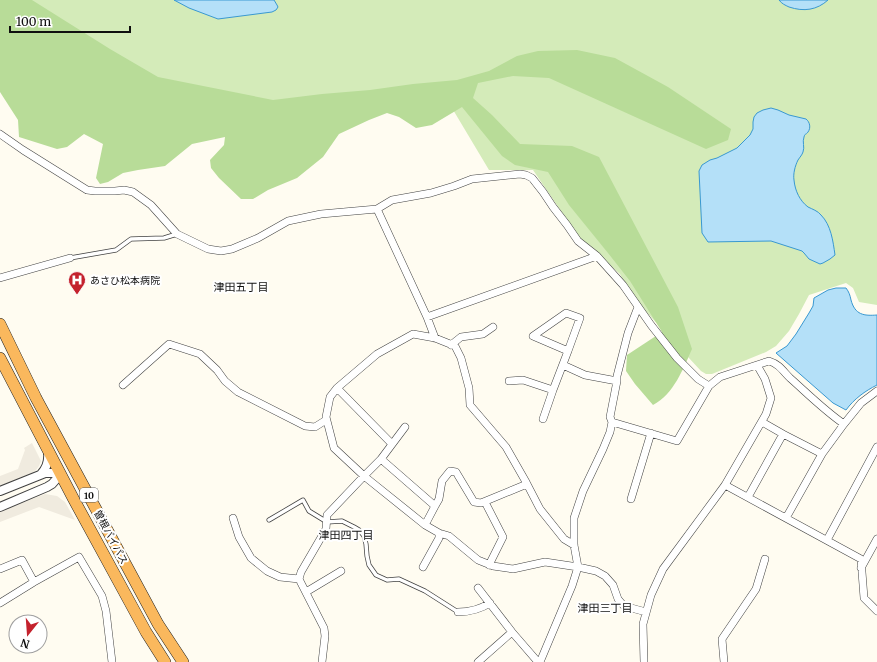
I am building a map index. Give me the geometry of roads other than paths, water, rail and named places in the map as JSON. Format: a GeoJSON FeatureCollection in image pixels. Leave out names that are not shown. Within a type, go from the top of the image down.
{"type":"FeatureCollection","features":[{"type":"Feature","properties":{"kind":"highway","name":"曽根バイパス"},"geometry":{"type":"LineString","coordinates":[[0,324],[36,398],[158,624],[183,662]]}},
{"type":"Feature","properties":{"kind":"highway","name":"曽根バイパス"},"geometry":{"type":"LineString","coordinates":[[0,358],[60,475],[146,632],[165,662]]}},
{"type":"Feature","properties":{"kind":"highway"},"geometry":{"type":"LineString","coordinates":[[61,443],[64,462],[60,475],[77,481],[87,491]]}},
{"type":"Feature","properties":{"kind":"street"},"geometry":{"type":"LineString","coordinates":[[0,134],[87,190],[124,190],[133,192],[151,205],[177,234],[208,248],[221,252],[252,241],[288,221],[321,214],[377,208],[392,200],[431,193],[454,186],[472,178],[520,174],[532,178],[578,241],[597,256],[623,285],[651,325],[677,358],[698,379],[709,386]]}},
{"type":"Feature","properties":{"kind":"street"},"geometry":{"type":"LineString","coordinates":[[377,208],[435,338]]}},
{"type":"Feature","properties":{"kind":"street"},"geometry":{"type":"LineString","coordinates":[[426,317],[597,256]]}},
{"type":"Feature","properties":{"kind":"street"},"geometry":{"type":"LineString","coordinates":[[0,278],[70,258]]}},
{"type":"Feature","properties":{"kind":"street"},"geometry":{"type":"LineString","coordinates":[[478,588],[512,632],[539,662],[572,586],[578,567],[574,545],[574,518],[583,491],[610,432],[612,422],[610,417],[617,376],[628,333],[638,306]]}},
{"type":"Feature","properties":{"kind":"street"},"geometry":{"type":"LineString","coordinates":[[543,419],[553,390],[563,365],[580,318],[566,313],[533,336],[568,351]]}},
{"type":"Feature","properties":{"kind":"street"},"geometry":{"type":"LineString","coordinates":[[451,345],[461,337],[483,334],[493,327]]}},
{"type":"Feature","properties":{"kind":"street"},"geometry":{"type":"LineString","coordinates":[[574,545],[564,539],[540,509],[506,447],[470,405],[469,388],[462,358],[455,346],[435,338],[413,334],[377,354],[337,388],[330,397],[326,420],[334,448],[364,476],[425,525],[439,533],[449,536],[478,560],[489,565],[513,568],[545,562],[596,571],[605,576],[613,585],[618,599],[624,606],[646,612]]}},
{"type":"Feature","properties":{"kind":"street"},"geometry":{"type":"LineString","coordinates":[[123,385],[169,344],[200,354],[218,370],[225,381],[238,392],[305,426],[315,427],[326,420]]}},
{"type":"Feature","properties":{"kind":"street"},"geometry":{"type":"LineString","coordinates":[[612,422],[677,441],[709,386],[720,377],[769,361],[775,363],[833,416],[844,424]]}},
{"type":"Feature","properties":{"kind":"street"},"geometry":{"type":"LineString","coordinates":[[563,365],[585,375],[617,381]]}},
{"type":"Feature","properties":{"kind":"street"},"geometry":{"type":"LineString","coordinates":[[644,662],[643,624],[651,595],[663,569],[725,485],[766,414],[771,398],[765,379],[757,365]]}},
{"type":"Feature","properties":{"kind":"street"},"geometry":{"type":"LineString","coordinates":[[509,381],[523,380],[553,390]]}},
{"type":"Feature","properties":{"kind":"street"},"geometry":{"type":"LineString","coordinates":[[337,388],[392,444]]}},
{"type":"Feature","properties":{"kind":"street"},"geometry":{"type":"LineString","coordinates":[[786,518],[822,454],[861,403],[877,391]]}},
{"type":"Feature","properties":{"kind":"street"},"geometry":{"type":"LineString","coordinates":[[762,422],[822,454]]}},
{"type":"Feature","properties":{"kind":"street"},"geometry":{"type":"LineString","coordinates":[[322,662],[325,636],[324,628],[299,579],[301,572],[326,529],[327,515],[382,459],[405,427]]}},
{"type":"Feature","properties":{"kind":"street"},"geometry":{"type":"LineString","coordinates":[[630,499],[651,433]]}},
{"type":"Feature","properties":{"kind":"street"},"geometry":{"type":"LineString","coordinates":[[748,497],[783,434]]}},
{"type":"Feature","properties":{"kind":"street"},"geometry":{"type":"LineString","coordinates":[[827,540],[877,447]]}},
{"type":"Feature","properties":{"kind":"street"},"geometry":{"type":"LineString","coordinates":[[41,474],[47,465],[48,450]]}},
{"type":"Feature","properties":{"kind":"street"},"geometry":{"type":"LineString","coordinates":[[382,459],[435,506]]}},
{"type":"Feature","properties":{"kind":"street"},"geometry":{"type":"LineString","coordinates":[[425,525],[439,499],[442,481],[450,471],[456,472],[474,502],[485,502],[527,484]]}},
{"type":"Feature","properties":{"kind":"street"},"geometry":{"type":"LineString","coordinates":[[0,491],[41,474],[49,473],[60,475]]}},
{"type":"Feature","properties":{"kind":"street"},"geometry":{"type":"LineString","coordinates":[[0,506],[47,487],[60,475]]}},
{"type":"Feature","properties":{"kind":"street"},"geometry":{"type":"LineString","coordinates":[[725,485],[861,559],[864,598],[877,611]]}},
{"type":"Feature","properties":{"kind":"street"},"geometry":{"type":"LineString","coordinates":[[47,487],[52,486],[62,489],[73,498]]}},
{"type":"Feature","properties":{"kind":"street"},"geometry":{"type":"LineString","coordinates":[[485,502],[503,537],[489,565]]}},
{"type":"Feature","properties":{"kind":"street"},"geometry":{"type":"LineString","coordinates":[[233,518],[239,537],[251,558],[267,571],[280,577],[299,579]]}},
{"type":"Feature","properties":{"kind":"street"},"geometry":{"type":"LineString","coordinates":[[422,567],[439,538],[439,533]]}},
{"type":"Feature","properties":{"kind":"street"},"geometry":{"type":"LineString","coordinates":[[861,568],[877,539]]}},
{"type":"Feature","properties":{"kind":"street"},"geometry":{"type":"LineString","coordinates":[[0,603],[79,557],[102,596],[106,611],[112,662]]}},
{"type":"Feature","properties":{"kind":"street"},"geometry":{"type":"LineString","coordinates":[[724,662],[722,639],[756,589],[765,559]]}},
{"type":"Feature","properties":{"kind":"street"},"geometry":{"type":"LineString","coordinates":[[0,569],[22,560],[34,582]]}},
{"type":"Feature","properties":{"kind":"street"},"geometry":{"type":"LineString","coordinates":[[306,592],[341,571]]}},
{"type":"Feature","properties":{"kind":"street"},"geometry":{"type":"LineString","coordinates":[[458,612],[469,612],[490,603]]}},
{"type":"Feature","properties":{"kind":"street"},"geometry":{"type":"LineString","coordinates":[[478,662],[512,632]]}},
{"type":"Feature","properties":{"kind":"lane"},"geometry":{"type":"LineString","coordinates":[[70,258],[116,250],[131,239],[164,238],[177,234]]}},
{"type":"Feature","properties":{"kind":"lane"},"geometry":{"type":"LineString","coordinates":[[269,520],[303,500],[309,511],[327,522],[342,521],[359,530],[364,536],[366,556],[369,565],[376,575],[387,580],[399,579],[425,591],[458,612]]}},
{"type":"Feature","properties":{"kind":"water"},"geometry":{"type":"Polygon","coordinates":[[[174,0],[274,0],[278,7],[272,12],[218,19],[189,8],[174,0]]]}},
{"type":"Feature","properties":{"kind":"water"},"geometry":{"type":"Polygon","coordinates":[[[779,0],[828,0],[815,8],[805,10],[789,7],[779,0]]]}},
{"type":"Feature","properties":{"kind":"water"},"geometry":{"type":"Polygon","coordinates":[[[771,108],[789,115],[806,119],[809,123],[809,130],[803,139],[804,150],[796,165],[794,178],[795,188],[800,199],[805,205],[817,211],[821,215],[831,234],[835,255],[820,264],[809,259],[802,251],[771,241],[708,242],[702,233],[699,171],[702,165],[737,148],[750,135],[753,129],[754,117],[757,113],[771,108]]]}},
{"type":"Feature","properties":{"kind":"water"},"geometry":{"type":"Polygon","coordinates":[[[846,288],[855,309],[861,314],[877,315],[877,385],[860,396],[846,410],[833,403],[776,353],[787,346],[796,334],[813,306],[814,298],[828,290],[846,288]]]}},
{"type":"Feature","properties":{"kind":"place","name":"あさひ松本病院"},"geometry":{"type":"Point","coordinates":[77,295]}},
{"type":"Feature","properties":{"kind":"district","name":"津田五丁目"},"geometry":{"type":"Point","coordinates":[241,287]}},
{"type":"Feature","properties":{"kind":"district","name":"津田四丁目"},"geometry":{"type":"Point","coordinates":[346,535]}},
{"type":"Feature","properties":{"kind":"district","name":"津田三丁目"},"geometry":{"type":"Point","coordinates":[605,608]}}]}
